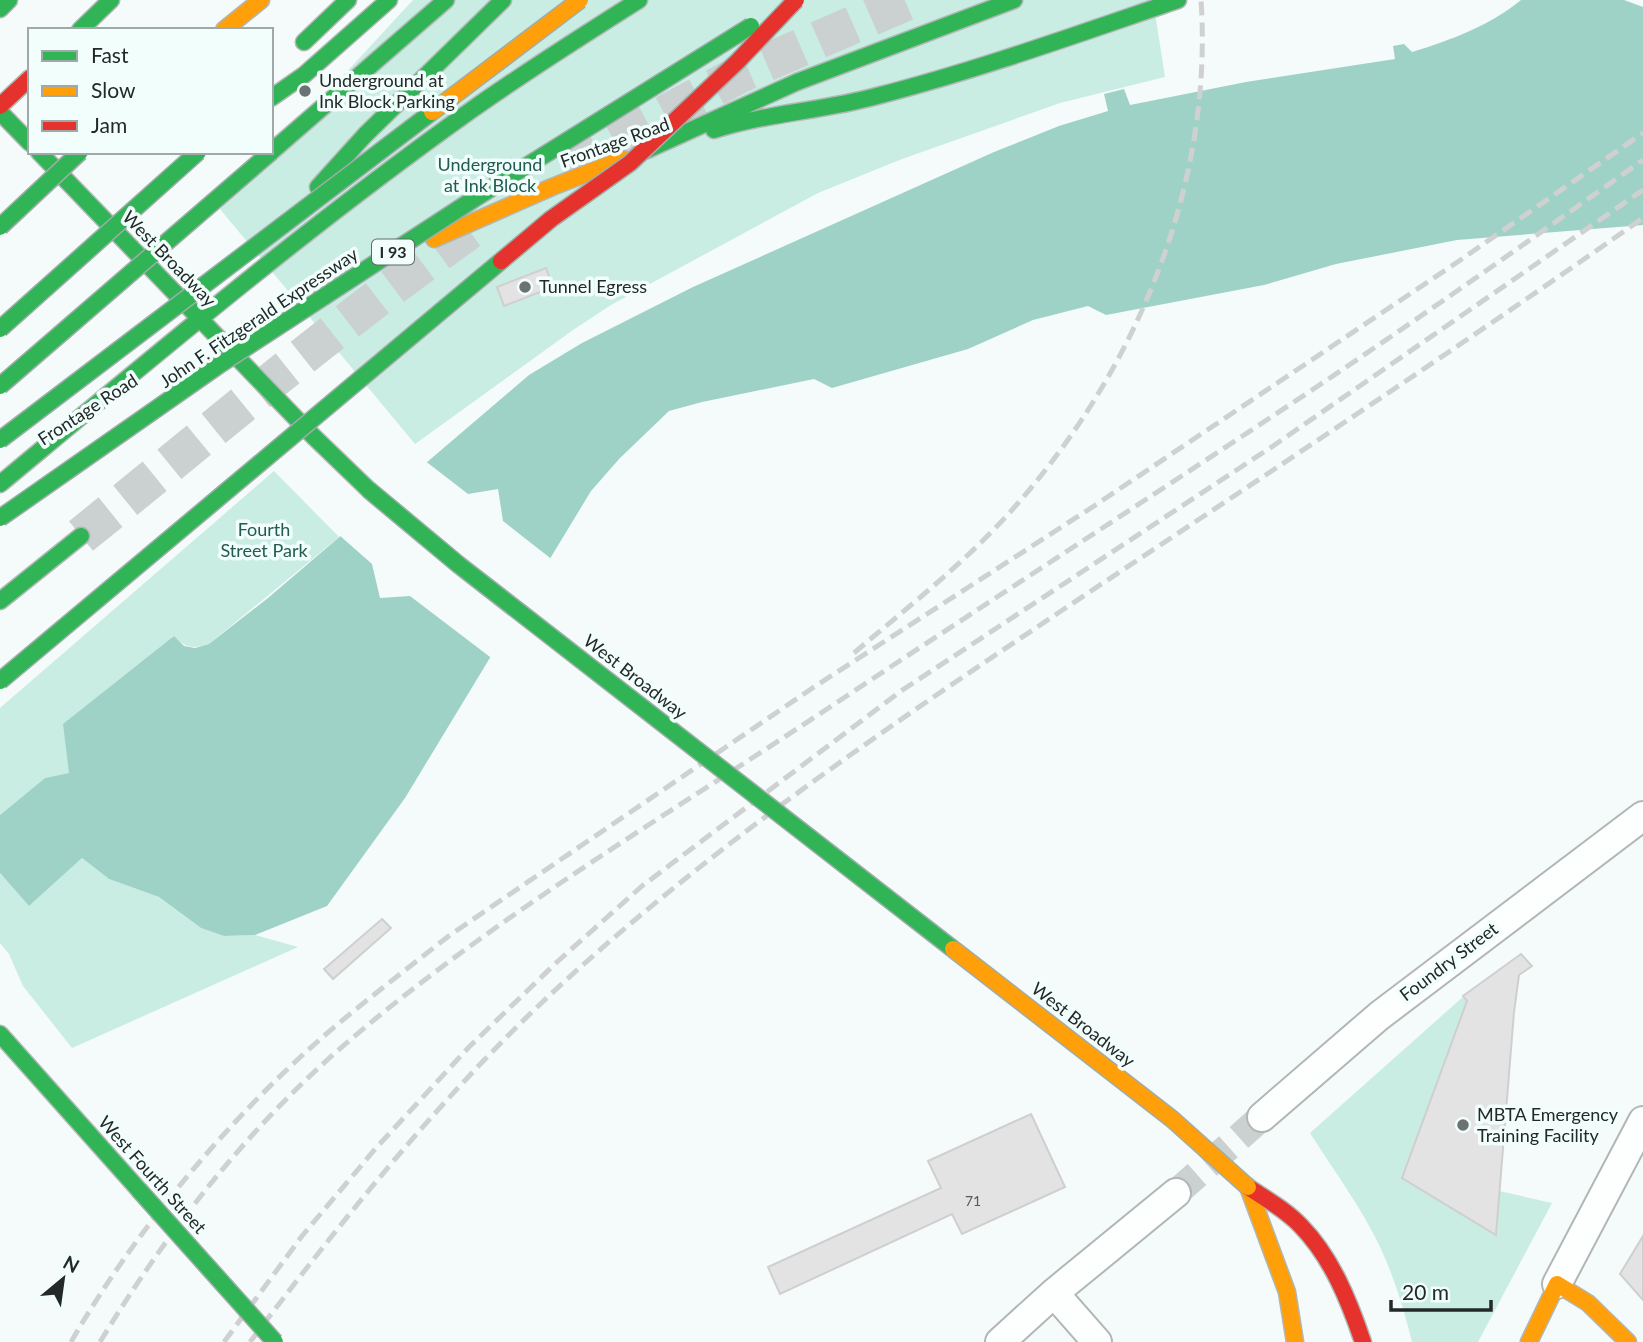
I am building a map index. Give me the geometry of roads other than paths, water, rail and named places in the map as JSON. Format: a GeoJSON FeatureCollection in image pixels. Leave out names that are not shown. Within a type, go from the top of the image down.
{"type":"FeatureCollection","features":[{"type":"Feature","properties":{"kind":"main road"},"geometry":{"type":"LineString","coordinates":[[0,9],[9,0]]}},
{"type":"Feature","properties":{"kind":"main road"},"geometry":{"type":"LineString","coordinates":[[82,28],[111,0]]}},
{"type":"Feature","properties":{"kind":"main road"},"geometry":{"type":"LineString","coordinates":[[209,28],[237,0]]}},
{"type":"Feature","properties":{"kind":"main road"},"geometry":{"type":"LineString","coordinates":[[226,28],[261,0]]}},
{"type":"Feature","properties":{"kind":"main road"},"geometry":{"type":"LineString","coordinates":[[288,57],[348,0]]}},
{"type":"Feature","properties":{"kind":"main road"},"geometry":{"type":"LineString","coordinates":[[273,97],[304,75],[389,0]]}},
{"type":"Feature","properties":{"kind":"main road"},"geometry":{"type":"LineString","coordinates":[[273,150],[446,0]]}},
{"type":"Feature","properties":{"kind":"main road"},"geometry":{"type":"LineString","coordinates":[[198,318],[365,135],[503,0]]}},
{"type":"Feature","properties":{"kind":"main road"},"geometry":{"type":"LineString","coordinates":[[0,440],[580,0]]}},
{"type":"Feature","properties":{"kind":"main road"},"geometry":{"type":"LineString","coordinates":[[0,484],[198,318],[437,134],[639,0]]}},
{"type":"Feature","properties":{"kind":"main road"},"geometry":{"type":"LineString","coordinates":[[0,681],[551,219],[631,163],[737,62],[795,0]]}},
{"type":"Feature","properties":{"kind":"main road","name":"John F. Fitzgerald Expressway"},"geometry":{"type":"LineString","coordinates":[[0,518],[222,363],[487,191],[795,0]]}},
{"type":"Feature","properties":{"kind":"main road"},"geometry":{"type":"LineString","coordinates":[[642,152],[797,82],[1014,0]]}},
{"type":"Feature","properties":{"kind":"main road","name":"Frontage Road"},"geometry":{"type":"LineString","coordinates":[[158,389],[229,350],[292,310],[457,228],[642,152],[739,122],[875,97],[1048,44],[1178,0]]}},
{"type":"Feature","properties":{"kind":"main road"},"geometry":{"type":"LineString","coordinates":[[639,114],[720,27]]}},
{"type":"Feature","properties":{"kind":"main road"},"geometry":{"type":"LineString","coordinates":[[0,106],[28,80]]}},
{"type":"Feature","properties":{"kind":"main road"},"geometry":{"type":"LineString","coordinates":[[0,112],[28,141]]}},
{"type":"Feature","properties":{"kind":"main road"},"geometry":{"type":"LineString","coordinates":[[551,219],[608,146]]}},
{"type":"Feature","properties":{"kind":"main road","name":"West Broadway"},"geometry":{"type":"LineString","coordinates":[[41,154],[229,350],[369,490],[490,589],[1172,1119],[1248,1187],[1301,1226],[1319,1248],[1348,1302],[1363,1342]]}},
{"type":"Feature","properties":{"kind":"main road"},"geometry":{"type":"LineString","coordinates":[[0,227],[78,154]]}},
{"type":"Feature","properties":{"kind":"main road"},"geometry":{"type":"LineString","coordinates":[[0,329],[196,154]]}},
{"type":"Feature","properties":{"kind":"main road"},"geometry":{"type":"LineString","coordinates":[[0,386],[269,154]]}},
{"type":"Feature","properties":{"kind":"main road","name":"Frontage Road"},"geometry":{"type":"LineString","coordinates":[[0,492],[78,439]]}},
{"type":"Feature","properties":{"kind":"main road"},"geometry":{"type":"LineString","coordinates":[[0,601],[81,536]]}},
{"type":"Feature","properties":{"kind":"main road","name":"West Fourth Street"},"geometry":{"type":"LineString","coordinates":[[0,1034],[275,1342]]}},
{"type":"Feature","properties":{"kind":"main road","name":"West Broadway"},"geometry":{"type":"LineString","coordinates":[[1248,1187],[1287,1292],[1295,1342]]}},
{"type":"Feature","properties":{"kind":"main road"},"geometry":{"type":"LineString","coordinates":[[1529,1342],[1557,1284],[1588,1303],[1628,1342]]}},
{"type":"Feature","properties":{"kind":"street","name":"Foundry Street"},"geometry":{"type":"LineString","coordinates":[[1262,1117],[1379,1016],[1643,816]]}},
{"type":"Feature","properties":{"kind":"street"},"geometry":{"type":"LineString","coordinates":[[1557,1284],[1643,1121]]}},
{"type":"Feature","properties":{"kind":"street"},"geometry":{"type":"LineString","coordinates":[[1000,1342],[1054,1293],[1176,1193]]}},
{"type":"Feature","properties":{"kind":"street"},"geometry":{"type":"LineString","coordinates":[[1054,1293],[1097,1342]]}},
{"type":"Feature","properties":{"kind":"tunnel"},"geometry":{"type":"LineString","coordinates":[[564,168],[740,74],[910,0]]}},
{"type":"Feature","properties":{"kind":"tunnel"},"geometry":{"type":"LineString","coordinates":[[81,536],[323,340],[473,228]]}},
{"type":"Feature","properties":{"kind":"tunnel"},"geometry":{"type":"LineString","coordinates":[[1176,1193],[1262,1117]]}},
{"type":"Feature","properties":{"kind":"railway"},"geometry":{"type":"LineString","coordinates":[[854,653],[948,573],[1001,522],[1047,468],[1088,409],[1124,347],[1154,281],[1177,213],[1193,143],[1201,72],[1201,0]]}},
{"type":"Feature","properties":{"kind":"railway"},"geometry":{"type":"LineString","coordinates":[[71,1342],[124,1259],[154,1218],[219,1140],[325,1035],[450,935],[814,687],[1094,506],[1459,261],[1643,133]]}},
{"type":"Feature","properties":{"kind":"railway"},"geometry":{"type":"LineString","coordinates":[[100,1342],[182,1220],[245,1144],[313,1073],[406,994],[583,868],[1312,390],[1643,160]]}},
{"type":"Feature","properties":{"kind":"railway"},"geometry":{"type":"LineString","coordinates":[[224,1342],[302,1236],[376,1148],[469,1047],[557,962],[642,886],[901,691],[1273,446],[1643,190]]}},
{"type":"Feature","properties":{"kind":"railway"},"geometry":{"type":"LineString","coordinates":[[250,1342],[367,1192],[493,1050],[646,910],[773,811],[903,718],[1442,357],[1643,218]]}},
{"type":"Feature","properties":{"kind":"place","name":"Underground at Ink Block Parking"},"geometry":{"type":"Point","coordinates":[305,91]}},
{"type":"Feature","properties":{"kind":"place","name":"Tunnel Egress"},"geometry":{"type":"Point","coordinates":[525,287]}},
{"type":"Feature","properties":{"kind":"place","name":"MBTA Emergency Training Facility"},"geometry":{"type":"Point","coordinates":[1463,1125]}},
{"type":"Feature","properties":{"kind":"park label","name":"Underground at Ink Block"},"geometry":{"type":"Point","coordinates":[490,175]}},
{"type":"Feature","properties":{"kind":"park label","name":"Fourth Street Park"},"geometry":{"type":"Point","coordinates":[264,540]}}]}
